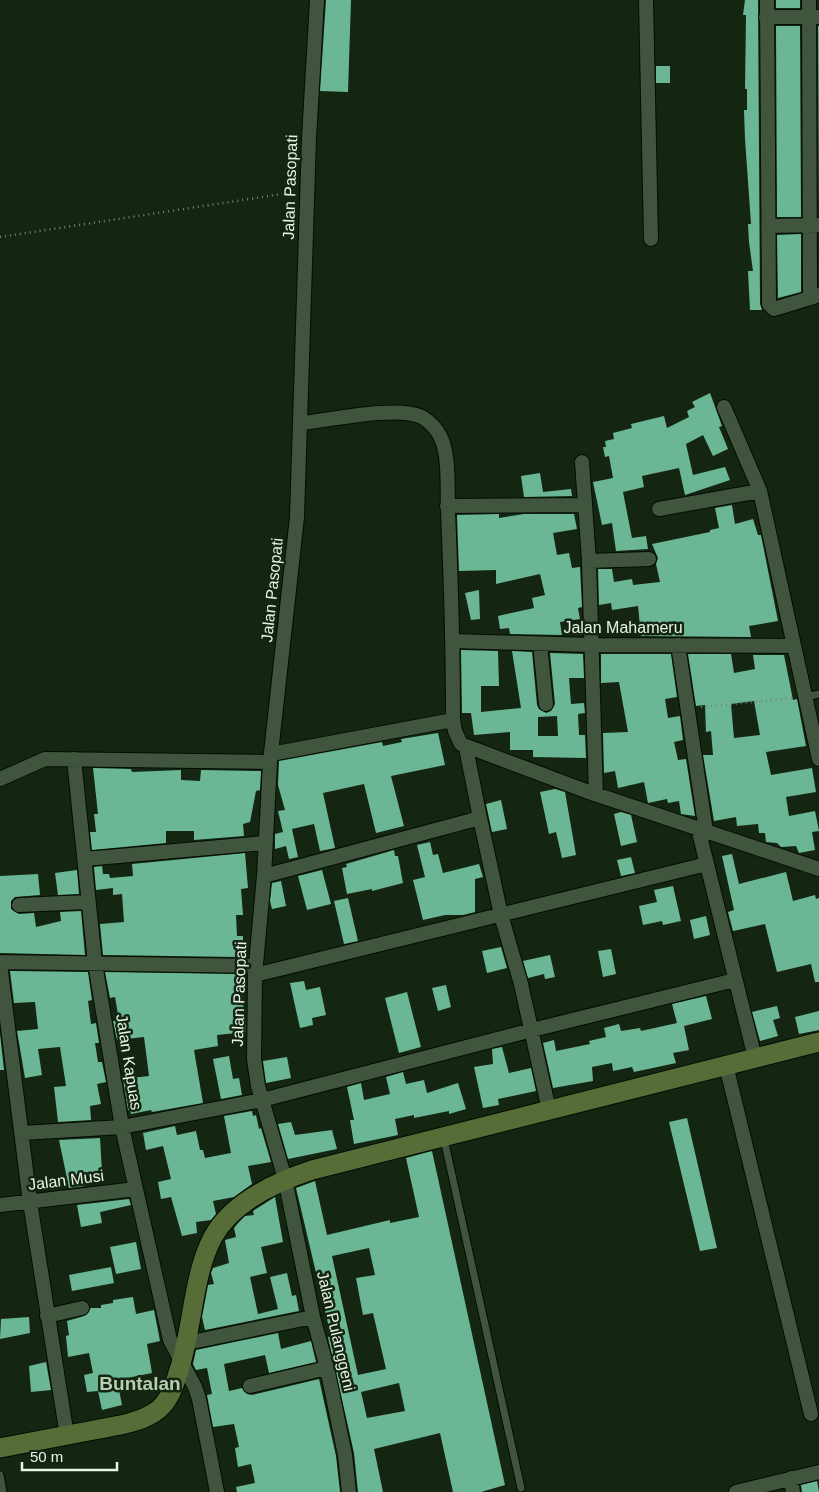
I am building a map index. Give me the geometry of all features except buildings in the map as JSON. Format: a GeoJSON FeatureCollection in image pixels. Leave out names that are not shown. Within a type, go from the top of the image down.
{"type":"FeatureCollection","features":[{"type":"Feature","properties":{"kind":"main road"},"geometry":{"type":"LineString","coordinates":[[0,1448],[133,1422],[156,1411],[170,1394],[181,1364],[203,1264],[213,1237],[224,1222],[249,1199],[285,1179],[312,1170],[819,1042]]}},
{"type":"Feature","properties":{"kind":"street","name":"Jalan Pasopati"},"geometry":{"type":"LineString","coordinates":[[285,1179],[262,1100],[254,1059],[256,971],[264,876],[264,843],[270,758],[297,517],[302,424],[307,190],[316,0]]}},
{"type":"Feature","properties":{"kind":"street"},"geometry":{"type":"LineString","coordinates":[[646,0],[651,239]]}},
{"type":"Feature","properties":{"kind":"street"},"geometry":{"type":"LineString","coordinates":[[766,0],[770,306],[774,309],[814,296],[814,17],[810,0]]}},
{"type":"Feature","properties":{"kind":"street"},"geometry":{"type":"LineString","coordinates":[[766,17],[814,17]]}},
{"type":"Feature","properties":{"kind":"street"},"geometry":{"type":"LineString","coordinates":[[768,226],[814,225]]}},
{"type":"Feature","properties":{"kind":"street"},"geometry":{"type":"LineString","coordinates":[[724,407],[760,491],[793,646],[813,695],[819,759]]}},
{"type":"Feature","properties":{"kind":"street"},"geometry":{"type":"LineString","coordinates":[[302,424],[397,412],[422,417],[432,425],[441,437],[445,454],[453,641],[453,720],[458,739],[466,748],[596,795],[819,869]]}},
{"type":"Feature","properties":{"kind":"street"},"geometry":{"type":"LineString","coordinates":[[582,462],[589,561],[596,795]]}},
{"type":"Feature","properties":{"kind":"street"},"geometry":{"type":"LineString","coordinates":[[659,510],[760,491]]}},
{"type":"Feature","properties":{"kind":"street"},"geometry":{"type":"LineString","coordinates":[[447,506],[585,505]]}},
{"type":"Feature","properties":{"kind":"street"},"geometry":{"type":"LineString","coordinates":[[589,561],[649,559]]}},
{"type":"Feature","properties":{"kind":"street","name":"Jalan Mahameru"},"geometry":{"type":"LineString","coordinates":[[453,641],[592,645],[793,646]]}},
{"type":"Feature","properties":{"kind":"street"},"geometry":{"type":"LineString","coordinates":[[540,644],[546,704]]}},
{"type":"Feature","properties":{"kind":"street"},"geometry":{"type":"LineString","coordinates":[[678,644],[707,864],[755,1058]]}},
{"type":"Feature","properties":{"kind":"street"},"geometry":{"type":"LineString","coordinates":[[0,778],[45,759],[270,758],[453,720]]}},
{"type":"Feature","properties":{"kind":"street"},"geometry":{"type":"LineString","coordinates":[[466,748],[501,915],[521,984],[549,1110]]}},
{"type":"Feature","properties":{"kind":"street","name":"Jalan Kapuas"},"geometry":{"type":"LineString","coordinates":[[74,759],[95,963],[122,1127],[170,1340],[199,1399],[217,1492]]}},
{"type":"Feature","properties":{"kind":"street"},"geometry":{"type":"LineString","coordinates":[[264,876],[480,818]]}},
{"type":"Feature","properties":{"kind":"street"},"geometry":{"type":"LineString","coordinates":[[84,859],[264,843]]}},
{"type":"Feature","properties":{"kind":"street"},"geometry":{"type":"LineString","coordinates":[[67,1436],[30,1202],[0,963],[95,963],[256,971],[501,915],[707,864]]}},
{"type":"Feature","properties":{"kind":"street"},"geometry":{"type":"LineString","coordinates":[[19,905],[88,902]]}},
{"type":"Feature","properties":{"kind":"street"},"geometry":{"type":"LineString","coordinates":[[22,1133],[122,1127],[262,1100],[735,980]]}},
{"type":"Feature","properties":{"kind":"street"},"geometry":{"type":"LineString","coordinates":[[726,1065],[810,1414]]}},
{"type":"Feature","properties":{"kind":"street","name":"Jalan Pulanggeni"},"geometry":{"type":"LineString","coordinates":[[285,1179],[313,1317],[327,1368],[345,1455],[349,1492]]}},
{"type":"Feature","properties":{"kind":"street","name":"Jalan Musi"},"geometry":{"type":"LineString","coordinates":[[0,1205],[136,1189]]}},
{"type":"Feature","properties":{"kind":"street"},"geometry":{"type":"LineString","coordinates":[[47,1316],[82,1308]]}},
{"type":"Feature","properties":{"kind":"street"},"geometry":{"type":"LineString","coordinates":[[187,1343],[313,1317]]}},
{"type":"Feature","properties":{"kind":"street"},"geometry":{"type":"LineString","coordinates":[[250,1386],[327,1368]]}},
{"type":"Feature","properties":{"kind":"street"},"geometry":{"type":"LineString","coordinates":[[736,1492],[792,1485],[819,1472]]}},
{"type":"Feature","properties":{"kind":"lane"},"geometry":{"type":"LineString","coordinates":[[443,1137],[520,1488]]}},
{"type":"Feature","properties":{"kind":"lane"},"geometry":{"type":"LineString","coordinates":[[0,1475],[3,1492]]}},
{"type":"Feature","properties":{"kind":"path"},"geometry":{"type":"LineString","coordinates":[[0,237],[307,190]]}},
{"type":"Feature","properties":{"kind":"path"},"geometry":{"type":"LineString","coordinates":[[698,708],[813,695]]}},
{"type":"Feature","properties":{"kind":"district","name":"Buntalan"},"geometry":{"type":"Point","coordinates":[140,1383]}}]}
